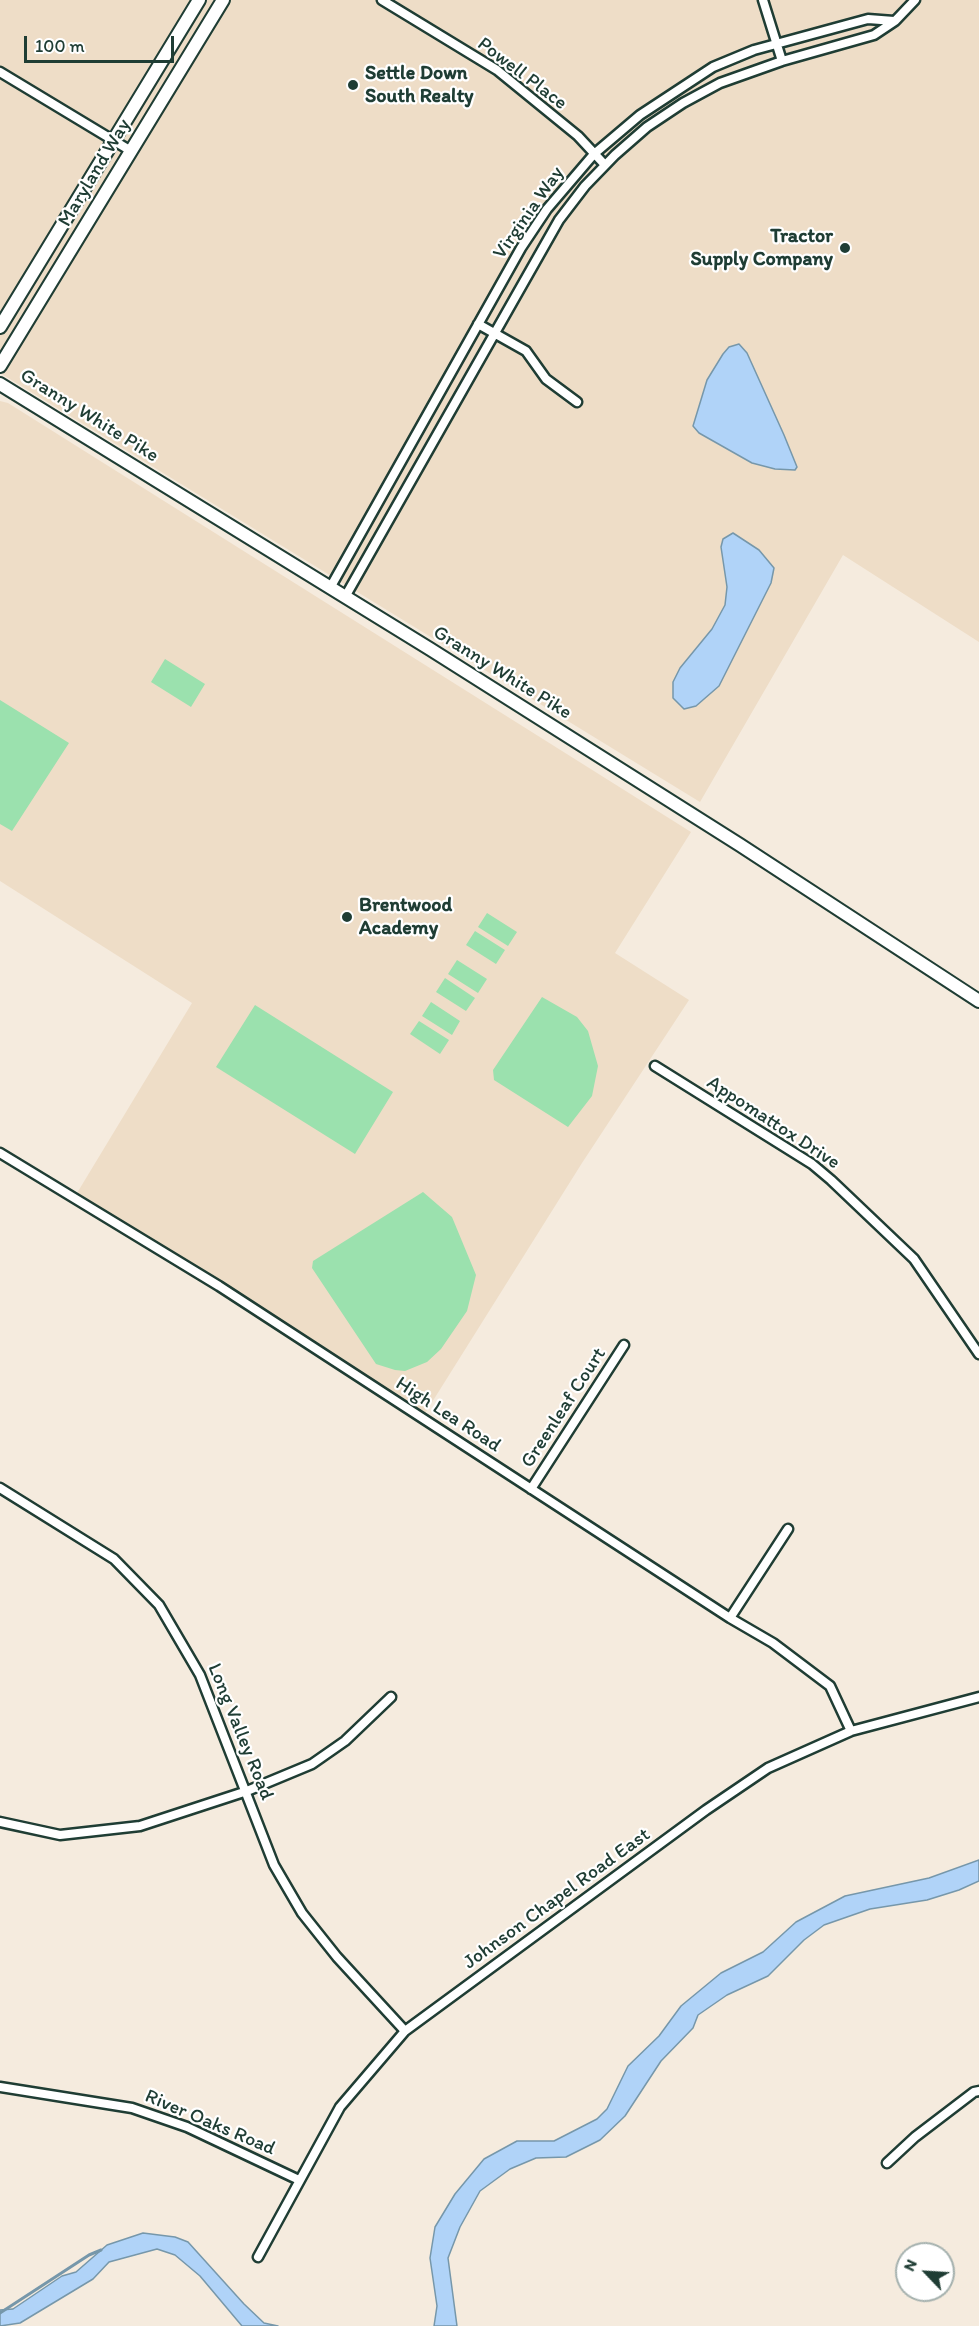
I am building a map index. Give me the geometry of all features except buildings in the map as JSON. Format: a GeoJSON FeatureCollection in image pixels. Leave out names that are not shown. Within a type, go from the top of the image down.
{"type":"FeatureCollection","features":[{"type":"Feature","properties":{"kind":"main road","name":"Maryland Way"},"geometry":{"type":"LineString","coordinates":[[0,327],[199,0]]}},
{"type":"Feature","properties":{"kind":"main road","name":"Maryland Way"},"geometry":{"type":"LineString","coordinates":[[0,366],[223,0]]}},
{"type":"Feature","properties":{"kind":"main road","name":"Granny White Pike"},"geometry":{"type":"LineString","coordinates":[[0,384],[740,845],[979,1001]]}},
{"type":"Feature","properties":{"kind":"street","name":"Powell Place"},"geometry":{"type":"LineString","coordinates":[[382,0],[497,70],[578,136],[605,165]]}},
{"type":"Feature","properties":{"kind":"street"},"geometry":{"type":"LineString","coordinates":[[762,0],[782,61]]}},
{"type":"Feature","properties":{"kind":"street","name":"Virginia Way"},"geometry":{"type":"LineString","coordinates":[[345,597],[559,220],[605,165],[647,127],[683,103],[720,83],[782,61],[874,35],[895,21],[915,0]]}},
{"type":"Feature","properties":{"kind":"street","name":"Virginia Way"},"geometry":{"type":"LineString","coordinates":[[330,588],[521,248],[547,209],[594,154],[640,115],[713,67],[777,44],[868,19],[895,21]]}},
{"type":"Feature","properties":{"kind":"street"},"geometry":{"type":"LineString","coordinates":[[0,72],[131,151]]}},
{"type":"Feature","properties":{"kind":"street"},"geometry":{"type":"LineString","coordinates":[[478,324],[526,351],[546,380],[577,402]]}},
{"type":"Feature","properties":{"kind":"street","name":"Appomattox Drive"},"geometry":{"type":"LineString","coordinates":[[655,1066],[812,1164],[831,1180],[914,1259],[979,1354]]}},
{"type":"Feature","properties":{"kind":"street","name":"High Lea Road"},"geometry":{"type":"LineString","coordinates":[[0,1153],[219,1286],[730,1618],[783,1649],[831,1686],[851,1731]]}},
{"type":"Feature","properties":{"kind":"street","name":"Greenleaf Court"},"geometry":{"type":"LineString","coordinates":[[531,1489],[624,1345]]}},
{"type":"Feature","properties":{"kind":"street","name":"Long Valley Road"},"geometry":{"type":"LineString","coordinates":[[0,1488],[114,1559],[159,1605],[200,1675],[248,1791],[274,1865],[302,1913],[338,1957],[405,2031]]}},
{"type":"Feature","properties":{"kind":"street"},"geometry":{"type":"LineString","coordinates":[[730,1618],[788,1529]]}},
{"type":"Feature","properties":{"kind":"street"},"geometry":{"type":"LineString","coordinates":[[0,1822],[60,1834],[140,1826],[248,1791],[312,1764],[345,1741],[391,1696]]}},
{"type":"Feature","properties":{"kind":"street","name":"Johnson Chapel Road East"},"geometry":{"type":"LineString","coordinates":[[258,2257],[340,2107],[405,2031],[706,1810],[768,1768],[851,1731],[979,1697]]}},
{"type":"Feature","properties":{"kind":"street","name":"River Oaks Road"},"geometry":{"type":"LineString","coordinates":[[0,2087],[132,2108],[186,2127],[299,2180]]}},
{"type":"Feature","properties":{"kind":"street"},"geometry":{"type":"LineString","coordinates":[[887,2163],[915,2137],[974,2092],[979,2091]]}},
{"type":"Feature","properties":{"kind":"shaded area"},"geometry":{"type":"Polygon","coordinates":[[[0,0],[979,0],[979,642],[843,555],[700,802],[0,373],[0,0]]]}},
{"type":"Feature","properties":{"kind":"shaded area","name":"Brentwood Academy"},"geometry":{"type":"Polygon","coordinates":[[[0,401],[8,403],[691,832],[615,953],[689,1000],[582,1163],[424,1415],[74,1198],[192,1003],[0,881],[0,401]]]}},
{"type":"Feature","properties":{"kind":"green space"},"geometry":{"type":"Polygon","coordinates":[[[165,659],[205,684],[191,707],[151,682],[165,659]]]}},
{"type":"Feature","properties":{"kind":"green space"},"geometry":{"type":"Polygon","coordinates":[[[0,700],[69,743],[12,831],[0,824],[0,700]]]}},
{"type":"Feature","properties":{"kind":"green space"},"geometry":{"type":"Polygon","coordinates":[[[487,913],[517,932],[508,946],[478,927],[487,913]]]}},
{"type":"Feature","properties":{"kind":"green space"},"geometry":{"type":"Polygon","coordinates":[[[475,931],[505,950],[496,964],[466,945],[475,931]]]}},
{"type":"Feature","properties":{"kind":"green space"},"geometry":{"type":"Polygon","coordinates":[[[457,960],[487,979],[478,993],[448,974],[457,960]]]}},
{"type":"Feature","properties":{"kind":"green space"},"geometry":{"type":"Polygon","coordinates":[[[445,978],[475,998],[466,1011],[436,992],[445,978]]]}},
{"type":"Feature","properties":{"kind":"green space"},"geometry":{"type":"Polygon","coordinates":[[[542,997],[577,1017],[588,1031],[598,1066],[592,1096],[568,1127],[494,1080],[493,1070],[542,997]]]}},
{"type":"Feature","properties":{"kind":"green space"},"geometry":{"type":"Polygon","coordinates":[[[431,1002],[460,1021],[452,1035],[422,1016],[431,1002]]]}},
{"type":"Feature","properties":{"kind":"green space"},"geometry":{"type":"Polygon","coordinates":[[[255,1005],[393,1092],[355,1154],[216,1067],[255,1005]]]}},
{"type":"Feature","properties":{"kind":"green space"},"geometry":{"type":"Polygon","coordinates":[[[419,1021],[449,1040],[440,1054],[410,1034],[419,1021]]]}},
{"type":"Feature","properties":{"kind":"green space"},"geometry":{"type":"Polygon","coordinates":[[[423,1192],[452,1217],[476,1275],[467,1311],[441,1349],[427,1362],[405,1371],[395,1370],[376,1364],[312,1268],[313,1261],[423,1192]]]}},
{"type":"Feature","properties":{"kind":"water"},"geometry":{"type":"Polygon","coordinates":[[[739,344],[747,353],[784,435],[797,467],[795,470],[775,469],[752,463],[699,433],[693,426],[707,380],[729,347],[739,344]]]}},
{"type":"Feature","properties":{"kind":"water"},"geometry":{"type":"Polygon","coordinates":[[[733,533],[759,550],[774,568],[771,583],[719,686],[696,706],[684,709],[673,698],[673,682],[680,668],[712,629],[725,605],[727,587],[721,547],[723,539],[733,533]]]}},
{"type":"Feature","properties":{"kind":"water"},"geometry":{"type":"Polygon","coordinates":[[[979,1860],[979,1881],[959,1890],[927,1900],[870,1909],[824,1925],[804,1940],[768,1976],[727,1995],[698,2015],[693,2028],[661,2061],[625,2116],[600,2140],[566,2157],[536,2158],[510,2169],[480,2191],[460,2227],[448,2258],[457,2326],[434,2326],[437,2306],[430,2258],[435,2227],[455,2194],[484,2159],[517,2141],[554,2141],[597,2119],[607,2109],[628,2066],[659,2036],[681,2006],[721,1973],[763,1952],[796,1922],[845,1896],[929,1878],[979,1860]]]}},
{"type":"Feature","properties":{"kind":"water"},"geometry":{"type":"Polygon","coordinates":[[[143,2233],[175,2237],[188,2242],[264,2323],[278,2326],[242,2326],[200,2276],[175,2255],[157,2249],[109,2262],[93,2279],[20,2323],[0,2326],[0,2310],[13,2309],[62,2276],[76,2272],[107,2245],[143,2233]]]}},
{"type":"Feature","properties":{"kind":"waterway"},"geometry":{"type":"LineString","coordinates":[[0,2313],[89,2255],[101,2250]]}},
{"type":"Feature","properties":{"kind":"place","name":"Settle Down South Realty"},"geometry":{"type":"Point","coordinates":[353,85]}},
{"type":"Feature","properties":{"kind":"place","name":"Tractor Supply Company"},"geometry":{"type":"Point","coordinates":[845,248]}},
{"type":"Feature","properties":{"kind":"place","name":"Brentwood Academy"},"geometry":{"type":"Point","coordinates":[347,917]}}]}
